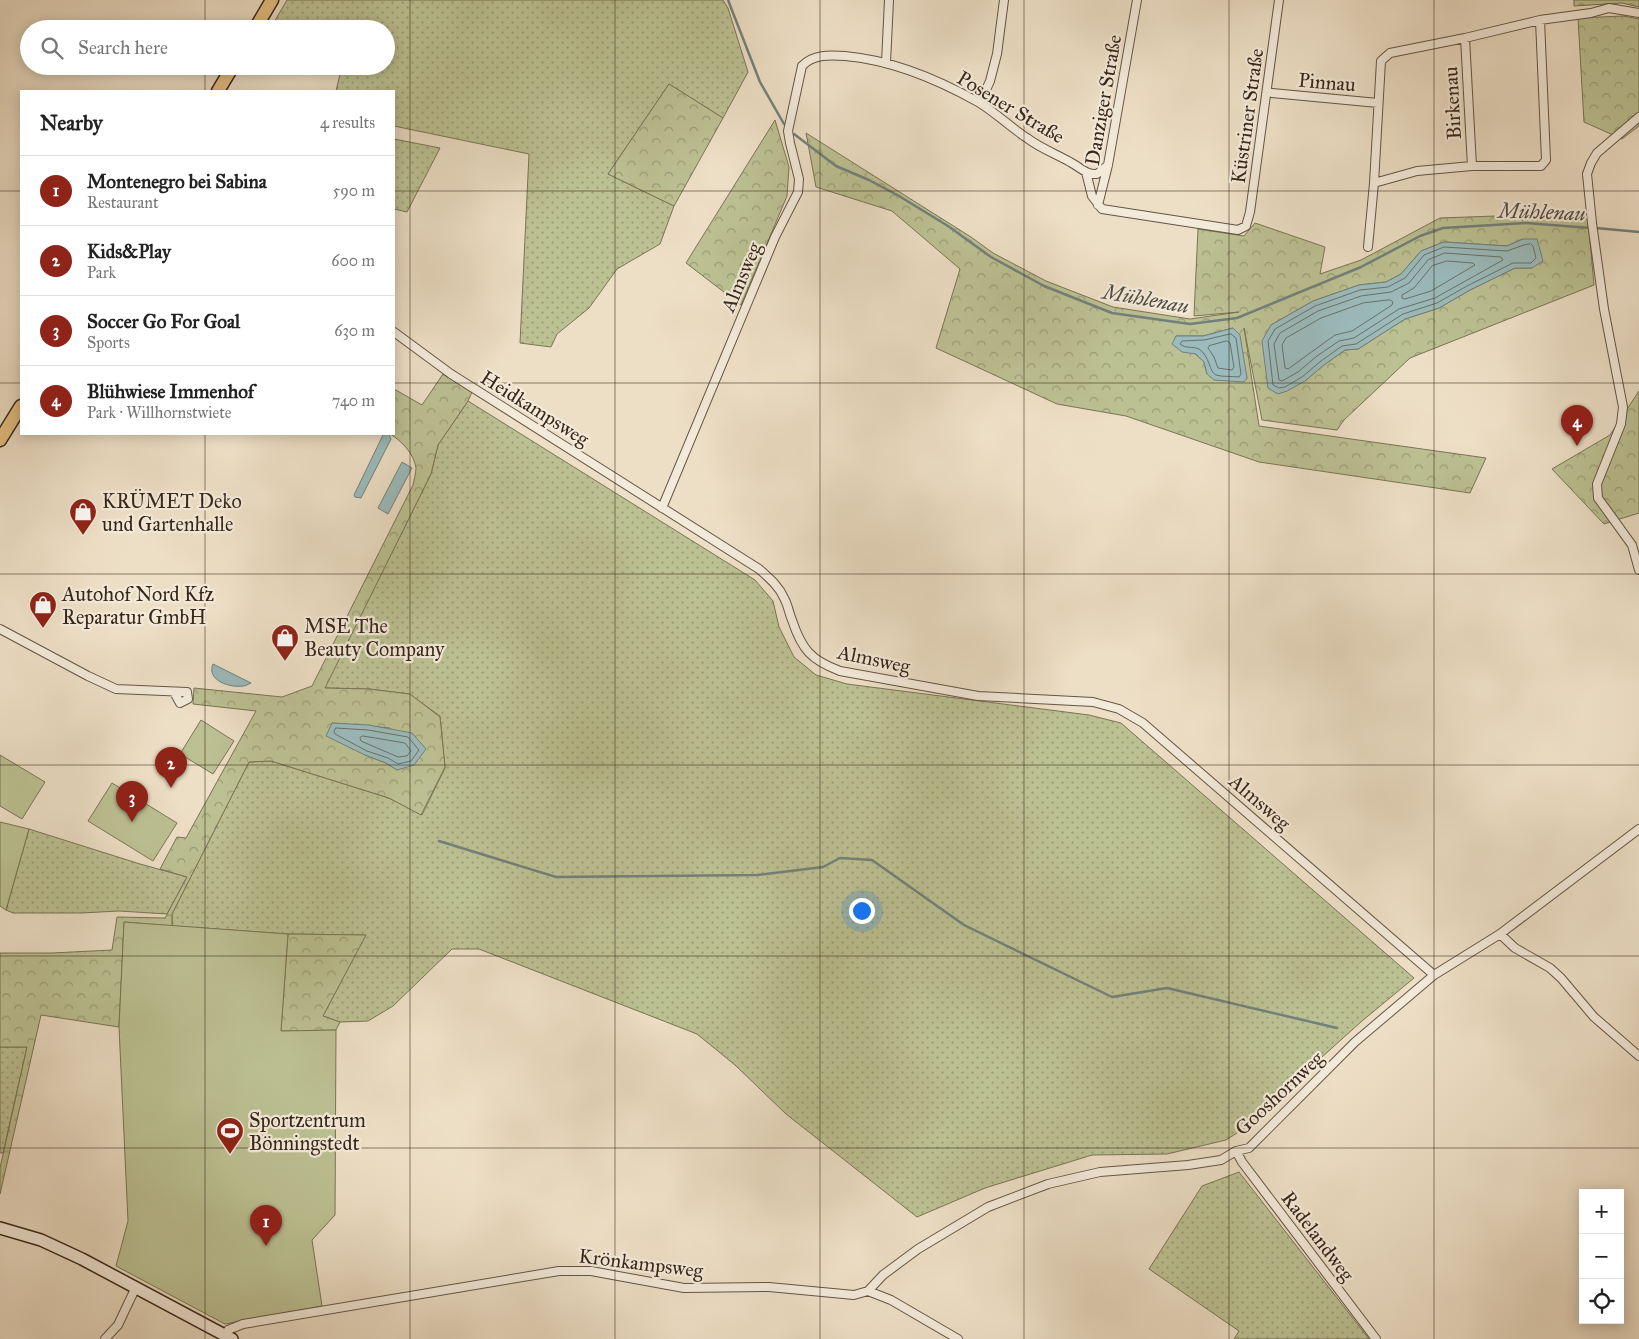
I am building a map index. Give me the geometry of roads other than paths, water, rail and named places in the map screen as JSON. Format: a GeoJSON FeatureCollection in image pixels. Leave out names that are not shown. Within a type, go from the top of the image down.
{"type":"FeatureCollection","features":[{"type":"Feature","properties":{"kind":"main road"},"geometry":{"type":"LineString","coordinates":[[260,20],[272,0]]}},
{"type":"Feature","properties":{"kind":"main road"},"geometry":{"type":"LineString","coordinates":[[219,90],[228,75]]}},
{"type":"Feature","properties":{"kind":"main road"},"geometry":{"type":"LineString","coordinates":[[0,440],[20,408]]}},
{"type":"Feature","properties":{"kind":"main road"},"geometry":{"type":"LineString","coordinates":[[0,1228],[41,1240],[229,1337]]}},
{"type":"Feature","properties":{"kind":"street"},"geometry":{"type":"LineString","coordinates":[[886,62],[889,0]]}},
{"type":"Feature","properties":{"kind":"street"},"geometry":{"type":"LineString","coordinates":[[980,103],[990,80],[997,54],[1004,0]]}},
{"type":"Feature","properties":{"kind":"street","name":"Danziger Straße"},"geometry":{"type":"LineString","coordinates":[[1098,205],[1108,165],[1137,0]]}},
{"type":"Feature","properties":{"kind":"street","name":"Küstriner Straße"},"geometry":{"type":"LineString","coordinates":[[1098,205],[1102,209],[1238,230],[1246,226],[1250,212],[1279,0]]}},
{"type":"Feature","properties":{"kind":"street"},"geometry":{"type":"LineString","coordinates":[[1368,247],[1374,183],[1381,61],[1390,53],[1540,20],[1591,13],[1609,8],[1639,13]]}},
{"type":"Feature","properties":{"kind":"street"},"geometry":{"type":"LineString","coordinates":[[1374,183],[1417,171],[1472,166],[1541,166],[1546,160],[1540,20]]}},
{"type":"Feature","properties":{"kind":"street","name":"Birkenau"},"geometry":{"type":"LineString","coordinates":[[1465,38],[1472,166]]}},
{"type":"Feature","properties":{"kind":"street","name":"Posener Straße"},"geometry":{"type":"LineString","coordinates":[[802,66],[808,60],[815,57],[828,56],[886,62],[956,90],[980,103],[1028,139],[1086,172]]}},
{"type":"Feature","properties":{"kind":"street","name":"Almsweg"},"geometry":{"type":"LineString","coordinates":[[802,66],[788,130],[799,179],[798,192],[775,237],[662,508],[759,569],[774,582],[784,598],[798,638],[810,655],[823,664],[840,671],[978,696],[1093,702],[1119,709],[1143,723],[1434,975]]}},
{"type":"Feature","properties":{"kind":"street","name":"Pinnau"},"geometry":{"type":"LineString","coordinates":[[1272,93],[1378,103]]}},
{"type":"Feature","properties":{"kind":"street"},"geometry":{"type":"LineString","coordinates":[[1639,117],[1598,154],[1591,162],[1587,174],[1587,186],[1604,308],[1623,407],[1621,424],[1597,484],[1597,491],[1598,498],[1632,545],[1639,570]]}},
{"type":"Feature","properties":{"kind":"street"},"geometry":{"type":"LineString","coordinates":[[1098,205],[1092,196],[1086,172],[1097,174],[1108,165]]}},
{"type":"Feature","properties":{"kind":"street","name":"Heidkampsweg"},"geometry":{"type":"LineString","coordinates":[[395,333],[448,372],[662,508]]}},
{"type":"Feature","properties":{"kind":"street"},"geometry":{"type":"LineString","coordinates":[[0,629],[116,689],[174,692]]}},
{"type":"Feature","properties":{"kind":"street","name":"Gooshornweg"},"geometry":{"type":"LineString","coordinates":[[868,1291],[900,1262],[938,1236],[988,1207],[1031,1190],[1048,1184],[1100,1172],[1188,1165],[1221,1160],[1236,1151],[1249,1148],[1355,1042],[1434,975],[1500,934],[1639,829]]}},
{"type":"Feature","properties":{"kind":"street"},"geometry":{"type":"LineString","coordinates":[[1500,934],[1516,948],[1550,968],[1562,978],[1594,1017],[1639,1056]]}},
{"type":"Feature","properties":{"kind":"street","name":"Radelandweg"},"geometry":{"type":"LineString","coordinates":[[1236,1151],[1248,1170],[1376,1339]]}},
{"type":"Feature","properties":{"kind":"street","name":"Krönkampsweg"},"geometry":{"type":"LineString","coordinates":[[229,1337],[228,1330],[243,1324],[559,1271],[591,1271],[684,1288],[770,1287],[854,1295],[868,1291],[891,1300],[958,1339]]}},
{"type":"Feature","properties":{"kind":"street"},"geometry":{"type":"LineString","coordinates":[[105,1339],[118,1325],[138,1290]]}},
{"type":"Feature","properties":{"kind":"water"},"geometry":{"type":"Polygon","coordinates":[[[1523,239],[1537,239],[1543,261],[1532,268],[1515,268],[1439,308],[1405,319],[1358,349],[1345,350],[1305,381],[1287,391],[1278,394],[1268,388],[1262,341],[1271,325],[1313,301],[1359,285],[1386,282],[1401,274],[1421,251],[1444,242],[1507,246],[1523,239]]]}},
{"type":"Feature","properties":{"kind":"water"},"geometry":{"type":"Polygon","coordinates":[[[1233,328],[1240,335],[1247,378],[1244,382],[1214,380],[1207,374],[1204,362],[1196,354],[1182,352],[1172,344],[1176,336],[1203,336],[1233,328]]]}},
{"type":"Feature","properties":{"kind":"water"},"geometry":{"type":"Polygon","coordinates":[[[383,435],[389,435],[391,439],[361,498],[354,495],[383,435]]]}},
{"type":"Feature","properties":{"kind":"water"},"geometry":{"type":"Polygon","coordinates":[[[402,462],[412,468],[388,514],[378,508],[402,462]]]}},
{"type":"Feature","properties":{"kind":"water"},"geometry":{"type":"Polygon","coordinates":[[[213,664],[251,683],[245,686],[232,686],[221,682],[213,675],[213,664]]]}},
{"type":"Feature","properties":{"kind":"water"},"geometry":{"type":"Polygon","coordinates":[[[332,723],[369,725],[412,733],[426,749],[414,765],[397,770],[386,763],[326,736],[332,723]]]}},
{"type":"Feature","properties":{"kind":"waterway","name":"Mühlenau"},"geometry":{"type":"LineString","coordinates":[[728,0],[760,82],[784,124]]}},
{"type":"Feature","properties":{"kind":"waterway","name":"Mühlenau"},"geometry":{"type":"LineString","coordinates":[[794,134],[836,166],[869,180],[899,196],[948,226],[991,257],[1044,286],[1112,313],[1190,324],[1237,318],[1361,267],[1420,236],[1443,228],[1526,223],[1590,228]]}},
{"type":"Feature","properties":{"kind":"waterway","name":"Mühlenau"},"geometry":{"type":"LineString","coordinates":[[1596,228],[1639,232]]}},
{"type":"Feature","properties":{"kind":"waterway"},"geometry":{"type":"LineString","coordinates":[[439,841],[556,877],[757,875],[823,867],[840,858],[872,860],[964,925],[1112,997],[1167,988],[1337,1028]]}},
{"type":"Feature","properties":{"kind":"place","name":"Blühwiese Immenhof"},"geometry":{"type":"Point","coordinates":[1577,446]}},
{"type":"Feature","properties":{"kind":"place","name":"KRÜMET Deko und Gartenhalle"},"geometry":{"type":"Point","coordinates":[83,536]}},
{"type":"Feature","properties":{"kind":"place","name":"Autohof Nord Kfz Reparatur GmbH"},"geometry":{"type":"Point","coordinates":[43,629]}},
{"type":"Feature","properties":{"kind":"place","name":"MSE The Beauty Company"},"geometry":{"type":"Point","coordinates":[285,662]}},
{"type":"Feature","properties":{"kind":"place","name":"Kids&Play"},"geometry":{"type":"Point","coordinates":[171,788]}},
{"type":"Feature","properties":{"kind":"place","name":"Soccer Go For Goal"},"geometry":{"type":"Point","coordinates":[132,822]}},
{"type":"Feature","properties":{"kind":"place","name":"Sportzentrum Bönningstedt"},"geometry":{"type":"Point","coordinates":[230,1155]}},
{"type":"Feature","properties":{"kind":"place","name":"Montenegro bei Sabina"},"geometry":{"type":"Point","coordinates":[266,1246]}}]}
